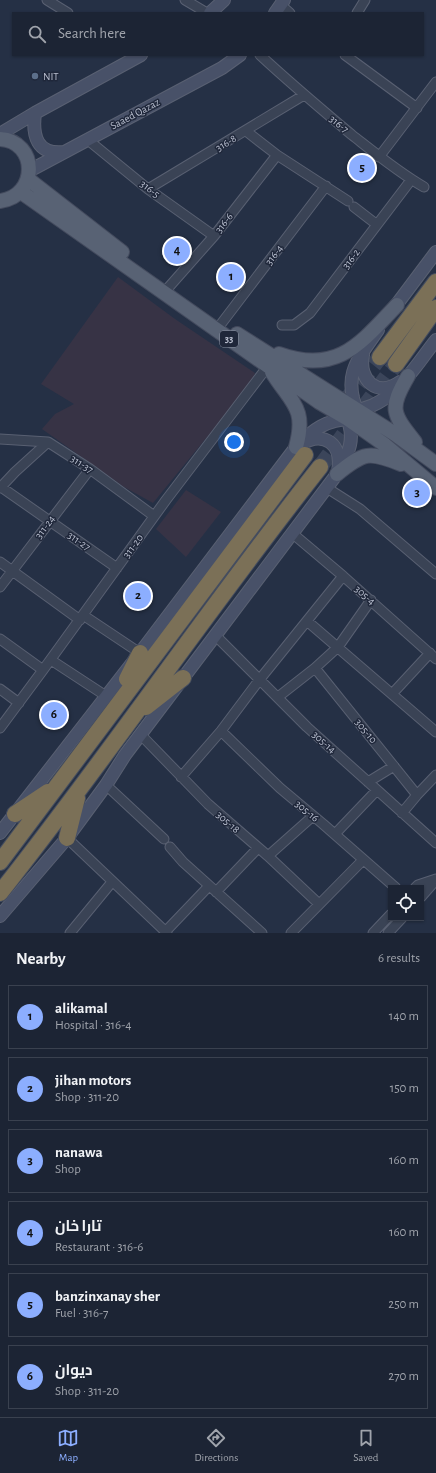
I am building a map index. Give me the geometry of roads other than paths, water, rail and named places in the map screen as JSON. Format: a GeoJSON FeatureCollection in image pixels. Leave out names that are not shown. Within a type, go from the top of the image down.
{"type":"FeatureCollection","features":[{"type":"Feature","properties":{"kind":"highway"},"geometry":{"type":"LineString","coordinates":[[380,357],[436,282]]}},
{"type":"Feature","properties":{"kind":"highway"},"geometry":{"type":"LineString","coordinates":[[396,364],[436,308]]}},
{"type":"Feature","properties":{"kind":"highway"},"geometry":{"type":"LineString","coordinates":[[0,862],[58,786],[300,451]]}},
{"type":"Feature","properties":{"kind":"highway"},"geometry":{"type":"LineString","coordinates":[[0,893],[49,832],[211,611],[320,467]]}},
{"type":"Feature","properties":{"kind":"highway"},"geometry":{"type":"LineString","coordinates":[[111,712],[140,653]]}},
{"type":"Feature","properties":{"kind":"highway"},"geometry":{"type":"LineString","coordinates":[[131,719],[183,678]]}},
{"type":"Feature","properties":{"kind":"highway"},"geometry":{"type":"LineString","coordinates":[[15,814],[58,786]]}},
{"type":"Feature","properties":{"kind":"highway"},"geometry":{"type":"LineString","coordinates":[[67,838],[79,790]]}},
{"type":"Feature","properties":{"kind":"main road"},"geometry":{"type":"LineString","coordinates":[[211,12],[224,0]]}},
{"type":"Feature","properties":{"kind":"main road"},"geometry":{"type":"LineString","coordinates":[[0,134],[138,56]]}},
{"type":"Feature","properties":{"kind":"main road","name":"Saaed Qazaz"},"geometry":{"type":"LineString","coordinates":[[29,175],[65,152],[222,68],[239,56]]}},
{"type":"Feature","properties":{"kind":"main road"},"geometry":{"type":"LineString","coordinates":[[35,113],[35,138],[39,144],[46,150],[52,152],[65,152]]}},
{"type":"Feature","properties":{"kind":"main road"},"geometry":{"type":"LineString","coordinates":[[0,140],[10,142],[22,150],[29,164],[29,175],[21,192],[8,200],[0,202]]}},
{"type":"Feature","properties":{"kind":"main road","name":"33"},"geometry":{"type":"LineString","coordinates":[[29,175],[168,288],[221,324],[327,390],[385,445],[436,488]]}},
{"type":"Feature","properties":{"kind":"main road","name":"33"},"geometry":{"type":"LineString","coordinates":[[21,192],[319,402],[396,434],[432,458]]}},
{"type":"Feature","properties":{"kind":"main road"},"geometry":{"type":"LineString","coordinates":[[0,916],[67,838],[141,734],[337,474],[350,449],[352,415],[351,390],[352,375],[355,366],[365,348],[436,252]]}},
{"type":"Feature","properties":{"kind":"main road"},"geometry":{"type":"LineString","coordinates":[[260,348],[301,361],[333,358],[362,342],[397,305]]}},
{"type":"Feature","properties":{"kind":"main road"},"geometry":{"type":"LineString","coordinates":[[300,451],[306,436],[318,427],[352,415],[386,399],[408,376],[436,340]]}},
{"type":"Feature","properties":{"kind":"main road"},"geometry":{"type":"LineString","coordinates":[[365,348],[362,360],[362,371],[366,379],[373,386],[387,388],[397,384],[408,376]]}},
{"type":"Feature","properties":{"kind":"main road"},"geometry":{"type":"LineString","coordinates":[[268,366],[282,388],[295,404],[300,425],[300,451]]}},
{"type":"Feature","properties":{"kind":"main road"},"geometry":{"type":"LineString","coordinates":[[408,376],[396,401],[396,414],[400,424],[432,458]]}},
{"type":"Feature","properties":{"kind":"main road"},"geometry":{"type":"LineString","coordinates":[[0,833],[106,696],[300,451],[305,441],[320,438],[329,441],[334,446],[338,454],[339,464],[337,474]]}},
{"type":"Feature","properties":{"kind":"main road"},"geometry":{"type":"LineString","coordinates":[[337,474],[353,461],[372,455],[383,457],[413,469]]}},
{"type":"Feature","properties":{"kind":"street"},"geometry":{"type":"LineString","coordinates":[[47,0],[66,12]]}},
{"type":"Feature","properties":{"kind":"street"},"geometry":{"type":"LineString","coordinates":[[185,0],[204,12]]}},
{"type":"Feature","properties":{"kind":"street"},"geometry":{"type":"LineString","coordinates":[[358,12],[365,0]]}},
{"type":"Feature","properties":{"kind":"street"},"geometry":{"type":"LineString","coordinates":[[280,6],[289,12]]}},
{"type":"Feature","properties":{"kind":"street","name":"316-7"},"geometry":{"type":"LineString","coordinates":[[261,56],[304,95],[380,157],[411,180],[424,187]]}},
{"type":"Feature","properties":{"kind":"street"},"geometry":{"type":"LineString","coordinates":[[346,56],[417,108]]}},
{"type":"Feature","properties":{"kind":"street"},"geometry":{"type":"LineString","coordinates":[[380,157],[436,82]]}},
{"type":"Feature","properties":{"kind":"street","name":"316-8"},"geometry":{"type":"LineString","coordinates":[[148,189],[304,95]]}},
{"type":"Feature","properties":{"kind":"street"},"geometry":{"type":"LineString","coordinates":[[246,131],[277,155],[326,186],[376,224]]}},
{"type":"Feature","properties":{"kind":"street","name":"316-5"},"geometry":{"type":"LineString","coordinates":[[88,140],[148,189],[214,236]]}},
{"type":"Feature","properties":{"kind":"street","name":"316-6"},"geometry":{"type":"LineString","coordinates":[[168,288],[214,236],[277,155]]}},
{"type":"Feature","properties":{"kind":"street","name":"316-2"},"geometry":{"type":"LineString","coordinates":[[282,325],[294,325],[310,312],[411,180]]}},
{"type":"Feature","properties":{"kind":"street","name":"316-4"},"geometry":{"type":"LineString","coordinates":[[221,324],[326,186]]}},
{"type":"Feature","properties":{"kind":"street"},"geometry":{"type":"LineString","coordinates":[[422,358],[436,352]]}},
{"type":"Feature","properties":{"kind":"street","name":"311-20"},"geometry":{"type":"LineString","coordinates":[[0,728],[44,670],[154,516],[268,366]]}},
{"type":"Feature","properties":{"kind":"street","name":"311-37"},"geometry":{"type":"LineString","coordinates":[[0,439],[48,442],[90,468],[154,516]]}},
{"type":"Feature","properties":{"kind":"street"},"geometry":{"type":"LineString","coordinates":[[0,487],[48,442]]}},
{"type":"Feature","properties":{"kind":"street","name":"311-24"},"geometry":{"type":"LineString","coordinates":[[0,587],[90,468]]}},
{"type":"Feature","properties":{"kind":"street","name":"311-27"},"geometry":{"type":"LineString","coordinates":[[0,487],[117,568]]}},
{"type":"Feature","properties":{"kind":"street"},"geometry":{"type":"LineString","coordinates":[[327,488],[360,509],[436,574]]}},
{"type":"Feature","properties":{"kind":"street","name":"305-4"},"geometry":{"type":"LineString","coordinates":[[292,533],[371,600],[433,656]]}},
{"type":"Feature","properties":{"kind":"street"},"geometry":{"type":"LineString","coordinates":[[0,562],[82,617],[140,653]]}},
{"type":"Feature","properties":{"kind":"street"},"geometry":{"type":"LineString","coordinates":[[181,777],[221,731],[260,679],[343,576]]}},
{"type":"Feature","properties":{"kind":"street"},"geometry":{"type":"LineString","coordinates":[[278,697],[315,668],[338,647],[371,600]]}},
{"type":"Feature","properties":{"kind":"street"},"geometry":{"type":"LineString","coordinates":[[307,621],[436,732]]}},
{"type":"Feature","properties":{"kind":"street","name":"305-14"},"geometry":{"type":"LineString","coordinates":[[216,636],[307,727],[436,843]]}},
{"type":"Feature","properties":{"kind":"street"},"geometry":{"type":"LineString","coordinates":[[0,639],[44,670]]}},
{"type":"Feature","properties":{"kind":"street"},"geometry":{"type":"LineString","coordinates":[[392,694],[433,656]]}},
{"type":"Feature","properties":{"kind":"street"},"geometry":{"type":"LineString","coordinates":[[51,660],[106,696]]}},
{"type":"Feature","properties":{"kind":"street","name":"305-10"},"geometry":{"type":"LineString","coordinates":[[315,668],[417,795]]}},
{"type":"Feature","properties":{"kind":"street"},"geometry":{"type":"LineString","coordinates":[[0,690],[19,703]]}},
{"type":"Feature","properties":{"kind":"street","name":"305-16"},"geometry":{"type":"LineString","coordinates":[[221,731],[266,775],[392,885]]}},
{"type":"Feature","properties":{"kind":"street","name":"305-18"},"geometry":{"type":"LineString","coordinates":[[141,734],[208,804],[268,856],[319,904]]}},
{"type":"Feature","properties":{"kind":"street"},"geometry":{"type":"LineString","coordinates":[[368,782],[394,766]]}},
{"type":"Feature","properties":{"kind":"street"},"geometry":{"type":"LineString","coordinates":[[402,813],[436,775]]}},
{"type":"Feature","properties":{"kind":"street"},"geometry":{"type":"LineString","coordinates":[[106,785],[164,839]]}},
{"type":"Feature","properties":{"kind":"street"},"geometry":{"type":"LineString","coordinates":[[335,834],[377,790]]}},
{"type":"Feature","properties":{"kind":"street"},"geometry":{"type":"LineString","coordinates":[[268,856],[313,816]]}},
{"type":"Feature","properties":{"kind":"street"},"geometry":{"type":"LineString","coordinates":[[67,838],[165,932],[258,848]]}},
{"type":"Feature","properties":{"kind":"street"},"geometry":{"type":"LineString","coordinates":[[170,847],[183,862],[262,933]]}},
{"type":"Feature","properties":{"kind":"street"},"geometry":{"type":"LineString","coordinates":[[291,933],[363,860]]}},
{"type":"Feature","properties":{"kind":"street"},"geometry":{"type":"LineString","coordinates":[[418,885],[436,879]]}},
{"type":"Feature","properties":{"kind":"street"},"geometry":{"type":"LineString","coordinates":[[424,893],[436,879]]}},
{"type":"Feature","properties":{"kind":"street"},"geometry":{"type":"LineString","coordinates":[[71,932],[112,882]]}},
{"type":"Feature","properties":{"kind":"street"},"geometry":{"type":"LineString","coordinates":[[373,933],[388,917]]}},
{"type":"Feature","properties":{"kind":"street"},"geometry":{"type":"LineString","coordinates":[[388,933],[399,921]]}},
{"type":"Feature","properties":{"kind":"tunnel"},"geometry":{"type":"LineString","coordinates":[[344,403],[380,357]]}},
{"type":"Feature","properties":{"kind":"tunnel"},"geometry":{"type":"LineString","coordinates":[[320,467],[396,364]]}},
{"type":"Feature","properties":{"kind":"place","name":"NIT"},"geometry":{"type":"Point","coordinates":[35,76]}},
{"type":"Feature","properties":{"kind":"place","name":"banzinxanay sher"},"geometry":{"type":"Point","coordinates":[362,168]}},
{"type":"Feature","properties":{"kind":"place","name":"تارا خان"},"geometry":{"type":"Point","coordinates":[177,251]}},
{"type":"Feature","properties":{"kind":"place","name":"alikamal"},"geometry":{"type":"Point","coordinates":[231,277]}},
{"type":"Feature","properties":{"kind":"place","name":"nanawa"},"geometry":{"type":"Point","coordinates":[417,493]}},
{"type":"Feature","properties":{"kind":"place","name":"jihan motors"},"geometry":{"type":"Point","coordinates":[138,596]}},
{"type":"Feature","properties":{"kind":"place","name":"دیوان"},"geometry":{"type":"Point","coordinates":[54,715]}}]}
